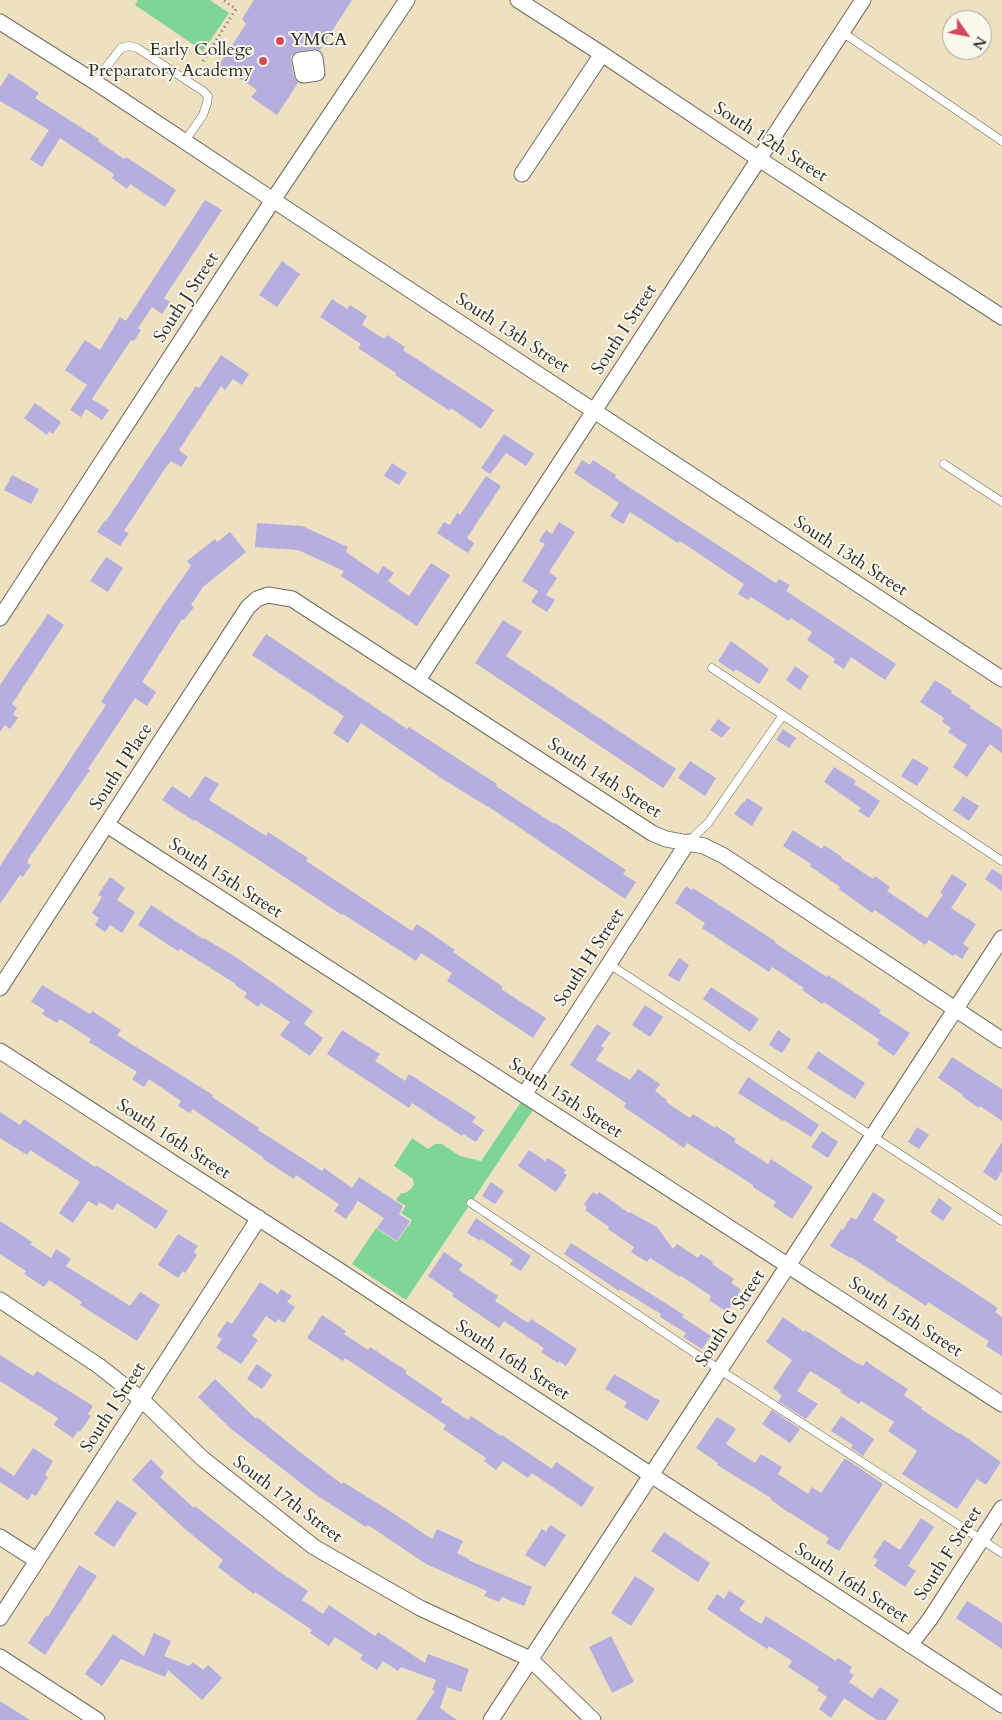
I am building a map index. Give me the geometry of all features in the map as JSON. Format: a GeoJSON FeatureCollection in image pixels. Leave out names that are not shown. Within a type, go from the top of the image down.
{"type":"FeatureCollection","features":[{"type":"Feature","properties":{"kind":"street","name":"South J Street"},"geometry":{"type":"LineString","coordinates":[[0,618],[273,200],[407,0]]}},
{"type":"Feature","properties":{"kind":"street","name":"South 12th Street"},"geometry":{"type":"LineString","coordinates":[[518,0],[1002,317]]}},
{"type":"Feature","properties":{"kind":"street","name":"South I Street"},"geometry":{"type":"LineString","coordinates":[[418,680],[863,0]]}},
{"type":"Feature","properties":{"kind":"street","name":"South 13th Street"},"geometry":{"type":"LineString","coordinates":[[0,22],[186,141],[1002,679]]}},
{"type":"Feature","properties":{"kind":"street"},"geometry":{"type":"LineString","coordinates":[[522,174],[602,54]]}},
{"type":"Feature","properties":{"kind":"street","name":"South I Place"},"geometry":{"type":"LineString","coordinates":[[0,988],[248,607],[256,599],[268,596],[292,599]]}},
{"type":"Feature","properties":{"kind":"street","name":"South 14th Street"},"geometry":{"type":"LineString","coordinates":[[292,599],[652,833],[666,839],[704,846],[724,856],[1002,1040]]}},
{"type":"Feature","properties":{"kind":"street","name":"South 15th Street"},"geometry":{"type":"LineString","coordinates":[[107,825],[1002,1404]]}},
{"type":"Feature","properties":{"kind":"street","name":"South H Street"},"geometry":{"type":"LineString","coordinates":[[524,1095],[688,842]]}},
{"type":"Feature","properties":{"kind":"street","name":"South G Street"},"geometry":{"type":"LineString","coordinates":[[491,1720],[1002,938]]}},
{"type":"Feature","properties":{"kind":"street","name":"South 16th Street"},"geometry":{"type":"LineString","coordinates":[[0,1051],[259,1218],[1002,1706]]}},
{"type":"Feature","properties":{"kind":"street","name":"South I Street"},"geometry":{"type":"LineString","coordinates":[[0,1618],[259,1218]]}},
{"type":"Feature","properties":{"kind":"street","name":"South 17th Street"},"geometry":{"type":"LineString","coordinates":[[0,1300],[99,1366],[142,1400],[203,1460],[314,1547],[420,1608],[530,1659],[593,1720]]}},
{"type":"Feature","properties":{"kind":"street","name":"South F Street"},"geometry":{"type":"LineString","coordinates":[[910,1645],[930,1619],[1002,1508]]}},
{"type":"Feature","properties":{"kind":"street"},"geometry":{"type":"LineString","coordinates":[[0,1537],[36,1560]]}},
{"type":"Feature","properties":{"kind":"street"},"geometry":{"type":"LineString","coordinates":[[0,1656],[97,1720]]}},
{"type":"Feature","properties":{"kind":"lane"},"geometry":{"type":"LineString","coordinates":[[842,32],[1002,141]]}},
{"type":"Feature","properties":{"kind":"lane"},"geometry":{"type":"LineString","coordinates":[[96,82],[122,48],[129,46],[137,48],[195,85],[208,96],[207,103],[203,115],[186,141]]}},
{"type":"Feature","properties":{"kind":"lane"},"geometry":{"type":"LineString","coordinates":[[944,464],[1002,502]]}},
{"type":"Feature","properties":{"kind":"lane"},"geometry":{"type":"LineString","coordinates":[[712,668],[1002,860]]}},
{"type":"Feature","properties":{"kind":"lane"},"geometry":{"type":"LineString","coordinates":[[688,842],[708,823],[784,715]]}},
{"type":"Feature","properties":{"kind":"lane"},"geometry":{"type":"LineString","coordinates":[[609,964],[1002,1221]]}},
{"type":"Feature","properties":{"kind":"lane"},"geometry":{"type":"LineString","coordinates":[[471,1203],[720,1370],[1002,1553]]}},
{"type":"Feature","properties":{"kind":"path"},"geometry":{"type":"LineString","coordinates":[[203,61],[236,9],[223,0]]}},
{"type":"Feature","properties":{"kind":"green space"},"geometry":{"type":"Polygon","coordinates":[[[138,0],[210,0],[229,13],[203,51],[135,5],[138,0]]]}},
{"type":"Feature","properties":{"kind":"green space"},"geometry":{"type":"Polygon","coordinates":[[[521,1102],[533,1110],[406,1300],[352,1264],[376,1228],[397,1242],[412,1220],[401,1213],[406,1206],[396,1200],[401,1193],[411,1189],[414,1184],[413,1179],[394,1166],[412,1138],[428,1149],[435,1144],[442,1144],[460,1156],[481,1161],[521,1102]]]}},
{"type":"Feature","properties":{"kind":"building","name":"YMCA"},"geometry":{"type":"Polygon","coordinates":[[[254,0],[352,0],[320,50],[299,51],[291,56],[294,77],[298,83],[277,115],[251,97],[257,90],[219,65],[246,24],[242,19],[254,0]]]}},
{"type":"Feature","properties":{"kind":"building"},"geometry":{"type":"Polygon","coordinates":[[[9,73],[39,93],[35,98],[99,139],[98,141],[124,159],[126,157],[176,190],[165,207],[130,184],[127,189],[112,178],[114,174],[60,138],[42,167],[30,159],[49,130],[0,101],[0,87],[9,73]]]}},
{"type":"Feature","properties":{"kind":"building"},"geometry":{"type":"Polygon","coordinates":[[[205,200],[222,210],[164,298],[170,302],[162,314],[152,307],[138,328],[141,330],[134,341],[131,340],[92,399],[109,410],[102,420],[86,409],[81,417],[70,410],[87,385],[65,370],[85,340],[100,350],[120,317],[126,321],[205,200]]]}},
{"type":"Feature","properties":{"kind":"building"},"geometry":{"type":"Polygon","coordinates":[[[282,261],[300,274],[277,307],[259,295],[282,261]]]}},
{"type":"Feature","properties":{"kind":"building"},"geometry":{"type":"Polygon","coordinates":[[[332,299],[347,309],[350,305],[367,316],[362,325],[384,339],[387,335],[405,347],[403,350],[494,410],[481,429],[451,408],[450,411],[395,375],[396,373],[358,348],[361,344],[320,317],[332,299]]]}},
{"type":"Feature","properties":{"kind":"building"},"geometry":{"type":"Polygon","coordinates":[[[221,355],[249,374],[242,385],[233,379],[225,390],[221,386],[179,450],[188,457],[181,467],[171,461],[166,467],[124,531],[129,533],[120,546],[97,532],[196,386],[199,388],[221,355]]]}},
{"type":"Feature","properties":{"kind":"building"},"geometry":{"type":"Polygon","coordinates":[[[35,403],[61,422],[53,434],[49,431],[47,435],[24,418],[35,403]]]}},
{"type":"Feature","properties":{"kind":"building"},"geometry":{"type":"Polygon","coordinates":[[[504,434],[534,454],[526,466],[506,453],[490,474],[481,468],[504,434]]]}},
{"type":"Feature","properties":{"kind":"building"},"geometry":{"type":"Polygon","coordinates":[[[582,460],[590,465],[593,460],[616,475],[615,478],[776,583],[779,579],[790,585],[786,591],[896,664],[885,680],[851,657],[844,669],[833,662],[835,659],[807,640],[812,632],[791,618],[789,621],[751,597],[748,600],[738,594],[744,584],[680,541],[678,543],[630,512],[623,524],[610,516],[619,503],[574,473],[582,460]]]}},
{"type":"Feature","properties":{"kind":"building"},"geometry":{"type":"Polygon","coordinates":[[[392,463],[407,473],[399,485],[384,476],[392,463]]]}},
{"type":"Feature","properties":{"kind":"building"},"geometry":{"type":"Polygon","coordinates":[[[12,475],[39,489],[31,504],[4,490],[12,475]]]}},
{"type":"Feature","properties":{"kind":"building"},"geometry":{"type":"Polygon","coordinates":[[[486,476],[501,486],[467,538],[474,543],[468,553],[437,533],[444,522],[450,525],[457,513],[460,515],[486,476]]]}},
{"type":"Feature","properties":{"kind":"building"},"geometry":{"type":"Polygon","coordinates":[[[559,522],[575,532],[549,572],[557,578],[546,595],[555,600],[547,612],[531,602],[538,591],[522,581],[545,544],[539,541],[546,530],[552,534],[559,522]]]}},
{"type":"Feature","properties":{"kind":"building"},"geometry":{"type":"Polygon","coordinates":[[[257,523],[302,526],[348,547],[346,552],[378,574],[383,566],[394,573],[388,581],[409,596],[431,563],[450,575],[417,626],[341,576],[344,571],[298,550],[255,547],[257,523]]]}},
{"type":"Feature","properties":{"kind":"building"},"geometry":{"type":"Polygon","coordinates":[[[230,532],[246,552],[203,587],[191,605],[194,607],[184,620],[182,619],[142,682],[156,692],[147,706],[135,698],[88,769],[90,770],[29,858],[27,863],[31,865],[23,877],[20,875],[0,904],[0,866],[106,705],[101,702],[162,607],[191,566],[187,561],[215,539],[217,542],[230,532]]]}},
{"type":"Feature","properties":{"kind":"building"},"geometry":{"type":"Polygon","coordinates":[[[106,557],[123,568],[108,592],[90,581],[106,557]]]}},
{"type":"Feature","properties":{"kind":"building"},"geometry":{"type":"Polygon","coordinates":[[[48,614],[64,625],[12,704],[17,708],[13,714],[18,718],[10,729],[5,725],[0,732],[0,685],[48,614]]]}},
{"type":"Feature","properties":{"kind":"building"},"geometry":{"type":"Polygon","coordinates":[[[503,620],[522,632],[506,656],[676,769],[663,788],[475,663],[503,620]]]}},
{"type":"Feature","properties":{"kind":"building"},"geometry":{"type":"Polygon","coordinates":[[[266,634],[407,729],[409,727],[626,870],[623,874],[636,882],[625,899],[361,723],[348,743],[333,733],[344,716],[252,655],[266,634]]]}},
{"type":"Feature","properties":{"kind":"building"},"geometry":{"type":"Polygon","coordinates":[[[731,641],[769,669],[759,684],[736,669],[734,672],[718,661],[731,641]]]}},
{"type":"Feature","properties":{"kind":"building"},"geometry":{"type":"Polygon","coordinates":[[[795,666],[809,676],[800,690],[786,680],[795,666]]]}},
{"type":"Feature","properties":{"kind":"building"},"geometry":{"type":"Polygon","coordinates":[[[935,680],[971,706],[970,708],[1002,729],[1002,753],[990,744],[967,777],[953,767],[967,745],[948,732],[951,728],[942,722],[944,718],[920,702],[935,680]]]}},
{"type":"Feature","properties":{"kind":"building"},"geometry":{"type":"Polygon","coordinates":[[[718,719],[730,728],[722,738],[710,730],[718,719]]]}},
{"type":"Feature","properties":{"kind":"building"},"geometry":{"type":"Polygon","coordinates":[[[783,729],[796,738],[789,748],[776,740],[783,729]]]}},
{"type":"Feature","properties":{"kind":"building"},"geometry":{"type":"Polygon","coordinates":[[[913,758],[929,768],[917,786],[901,776],[913,758]]]}},
{"type":"Feature","properties":{"kind":"building"},"geometry":{"type":"Polygon","coordinates":[[[690,761],[716,778],[705,796],[678,778],[690,761]]]}},
{"type":"Feature","properties":{"kind":"building"},"geometry":{"type":"Polygon","coordinates":[[[834,767],[856,781],[854,784],[880,801],[869,818],[858,811],[861,808],[824,782],[834,767]]]}},
{"type":"Feature","properties":{"kind":"building"},"geometry":{"type":"Polygon","coordinates":[[[205,776],[219,784],[209,800],[266,836],[268,832],[308,858],[306,861],[412,931],[417,924],[503,987],[501,989],[546,1018],[533,1038],[447,981],[452,973],[421,953],[416,961],[162,800],[172,786],[190,798],[205,776]]]}},
{"type":"Feature","properties":{"kind":"building"},"geometry":{"type":"Polygon","coordinates":[[[963,796],[979,806],[969,821],[953,810],[963,796]]]}},
{"type":"Feature","properties":{"kind":"building"},"geometry":{"type":"Polygon","coordinates":[[[747,798],[763,808],[752,826],[734,814],[747,798]]]}},
{"type":"Feature","properties":{"kind":"building"},"geometry":{"type":"Polygon","coordinates":[[[793,830],[822,849],[824,845],[873,879],[875,876],[890,887],[887,891],[927,918],[943,895],[940,893],[952,874],[967,884],[951,908],[976,924],[963,944],[969,948],[962,959],[955,954],[953,956],[929,940],[925,945],[875,910],[872,913],[839,889],[840,887],[810,866],[811,864],[783,846],[793,830]]]}},
{"type":"Feature","properties":{"kind":"building"},"geometry":{"type":"Polygon","coordinates":[[[992,869],[1002,875],[1002,891],[985,879],[992,869]]]}},
{"type":"Feature","properties":{"kind":"building"},"geometry":{"type":"Polygon","coordinates":[[[110,877],[125,888],[117,900],[135,912],[122,933],[110,925],[105,932],[95,925],[99,918],[92,913],[102,897],[98,895],[110,877]]]}},
{"type":"Feature","properties":{"kind":"building"},"geometry":{"type":"Polygon","coordinates":[[[686,886],[692,890],[693,888],[827,977],[828,975],[881,1010],[879,1013],[910,1033],[894,1056],[877,1044],[880,1040],[824,1002],[822,1004],[802,990],[804,988],[772,967],[769,972],[702,928],[705,923],[675,903],[686,886]]]}},
{"type":"Feature","properties":{"kind":"building"},"geometry":{"type":"Polygon","coordinates":[[[151,905],[203,939],[237,958],[313,1011],[304,1024],[323,1038],[310,1056],[280,1035],[290,1022],[261,1003],[258,1007],[244,997],[247,993],[236,984],[180,949],[178,951],[138,925],[151,905]]]}},
{"type":"Feature","properties":{"kind":"building"},"geometry":{"type":"Polygon","coordinates":[[[679,958],[689,965],[679,982],[668,975],[679,958]]]}},
{"type":"Feature","properties":{"kind":"building"},"geometry":{"type":"Polygon","coordinates":[[[42,985],[90,1014],[92,1011],[121,1030],[117,1035],[213,1095],[212,1097],[259,1128],[258,1130],[322,1171],[324,1168],[352,1188],[359,1177],[403,1206],[399,1214],[410,1221],[397,1241],[377,1228],[384,1218],[358,1201],[346,1219],[334,1211],[339,1204],[296,1175],[294,1179],[193,1109],[190,1113],[178,1106],[181,1101],[149,1079],[144,1087],[132,1079],[137,1072],[89,1042],[91,1039],[60,1019],[57,1023],[42,1014],[45,1010],[31,1002],[42,985]]]}},
{"type":"Feature","properties":{"kind":"building"},"geometry":{"type":"Polygon","coordinates":[[[711,987],[759,1019],[750,1032],[703,999],[711,987]]]}},
{"type":"Feature","properties":{"kind":"building"},"geometry":{"type":"Polygon","coordinates":[[[645,1005],[663,1017],[650,1037],[632,1025],[645,1005]]]}},
{"type":"Feature","properties":{"kind":"building"},"geometry":{"type":"Polygon","coordinates":[[[597,1024],[611,1033],[601,1046],[604,1048],[596,1060],[630,1080],[638,1069],[660,1084],[655,1091],[667,1100],[666,1102],[690,1118],[693,1114],[715,1128],[716,1126],[736,1139],[734,1142],[768,1164],[771,1159],[813,1187],[792,1219],[773,1206],[776,1202],[753,1187],[753,1185],[687,1143],[684,1148],[624,1107],[626,1103],[570,1065],[597,1024]]]}},
{"type":"Feature","properties":{"kind":"building"},"geometry":{"type":"Polygon","coordinates":[[[342,1030],[380,1054],[375,1061],[405,1081],[409,1074],[476,1117],[472,1122],[484,1130],[476,1142],[463,1134],[462,1136],[412,1103],[409,1108],[327,1054],[342,1030]]]}},
{"type":"Feature","properties":{"kind":"building"},"geometry":{"type":"Polygon","coordinates":[[[778,1030],[791,1039],[782,1053],[769,1045],[778,1030]]]}},
{"type":"Feature","properties":{"kind":"building"},"geometry":{"type":"Polygon","coordinates":[[[818,1051],[865,1083],[855,1099],[807,1068],[818,1051]]]}},
{"type":"Feature","properties":{"kind":"building"},"geometry":{"type":"Polygon","coordinates":[[[952,1057],[1002,1089],[1002,1121],[980,1106],[979,1108],[938,1078],[952,1057]]]}},
{"type":"Feature","properties":{"kind":"building"},"geometry":{"type":"Polygon","coordinates":[[[748,1077],[819,1125],[811,1137],[738,1093],[748,1077]]]}},
{"type":"Feature","properties":{"kind":"building"},"geometry":{"type":"Polygon","coordinates":[[[0,1112],[20,1125],[24,1119],[95,1167],[96,1165],[168,1211],[156,1229],[117,1203],[113,1210],[99,1202],[97,1206],[88,1201],[73,1223],[59,1213],[80,1182],[30,1150],[27,1155],[0,1138],[0,1112]]]}},
{"type":"Feature","properties":{"kind":"building"},"geometry":{"type":"Polygon","coordinates":[[[917,1127],[929,1135],[919,1149],[908,1142],[917,1127]]]}},
{"type":"Feature","properties":{"kind":"building"},"geometry":{"type":"Polygon","coordinates":[[[822,1131],[838,1142],[828,1158],[811,1147],[822,1131]]]}},
{"type":"Feature","properties":{"kind":"building"},"geometry":{"type":"Polygon","coordinates":[[[1002,1142],[1002,1171],[996,1181],[983,1172],[1002,1142]]]}},
{"type":"Feature","properties":{"kind":"building"},"geometry":{"type":"Polygon","coordinates":[[[529,1150],[545,1161],[548,1158],[566,1170],[564,1173],[567,1175],[556,1192],[518,1166],[529,1150]]]}},
{"type":"Feature","properties":{"kind":"building"},"geometry":{"type":"Polygon","coordinates":[[[491,1182],[504,1191],[495,1204],[482,1196],[491,1182]]]}},
{"type":"Feature","properties":{"kind":"building"},"geometry":{"type":"Polygon","coordinates":[[[593,1192],[597,1195],[599,1192],[629,1213],[657,1227],[673,1249],[677,1244],[698,1258],[701,1254],[734,1279],[731,1283],[741,1290],[727,1312],[709,1300],[711,1296],[681,1276],[650,1258],[647,1262],[631,1252],[634,1247],[585,1210],[587,1207],[584,1204],[593,1192]]]}},
{"type":"Feature","properties":{"kind":"building"},"geometry":{"type":"Polygon","coordinates":[[[873,1192],[885,1200],[873,1220],[898,1237],[895,1240],[998,1308],[995,1312],[1002,1317],[1002,1356],[986,1346],[989,1341],[928,1302],[926,1306],[851,1257],[830,1246],[851,1217],[856,1220],[873,1192]]]}},
{"type":"Feature","properties":{"kind":"building"},"geometry":{"type":"Polygon","coordinates":[[[939,1198],[952,1208],[943,1221],[930,1212],[939,1198]]]}},
{"type":"Feature","properties":{"kind":"building"},"geometry":{"type":"Polygon","coordinates":[[[476,1218],[531,1256],[521,1271],[510,1264],[513,1260],[481,1239],[480,1241],[467,1233],[476,1218]]]}},
{"type":"Feature","properties":{"kind":"building"},"geometry":{"type":"Polygon","coordinates":[[[0,1221],[32,1242],[30,1244],[51,1258],[56,1249],[71,1259],[66,1266],[130,1306],[140,1292],[160,1305],[137,1341],[80,1305],[82,1302],[49,1280],[44,1287],[24,1274],[26,1271],[0,1254],[0,1221]]]}},
{"type":"Feature","properties":{"kind":"building"},"geometry":{"type":"Polygon","coordinates":[[[178,1234],[198,1246],[194,1252],[197,1255],[185,1273],[183,1271],[178,1278],[158,1265],[178,1234]]]}},
{"type":"Feature","properties":{"kind":"building"},"geometry":{"type":"Polygon","coordinates":[[[571,1243],[684,1315],[682,1317],[711,1336],[702,1349],[683,1337],[686,1333],[660,1317],[661,1314],[620,1289],[619,1291],[564,1254],[571,1243]]]}},
{"type":"Feature","properties":{"kind":"building"},"geometry":{"type":"Polygon","coordinates":[[[444,1252],[463,1265],[459,1270],[498,1296],[495,1301],[528,1323],[531,1319],[577,1349],[566,1366],[541,1352],[544,1348],[504,1321],[499,1328],[452,1296],[454,1294],[428,1276],[444,1252]]]}},
{"type":"Feature","properties":{"kind":"building"},"geometry":{"type":"Polygon","coordinates":[[[260,1282],[278,1294],[281,1289],[292,1296],[287,1302],[295,1307],[284,1323],[278,1319],[276,1323],[266,1316],[252,1336],[258,1340],[241,1364],[216,1348],[222,1339],[217,1336],[227,1321],[232,1324],[260,1282]]]}},
{"type":"Feature","properties":{"kind":"building"},"geometry":{"type":"Polygon","coordinates":[[[322,1315],[346,1331],[344,1334],[368,1350],[370,1347],[407,1371],[405,1373],[443,1399],[441,1402],[468,1420],[471,1416],[552,1469],[556,1462],[594,1488],[582,1507],[532,1473],[528,1478],[503,1461],[496,1470],[484,1461],[486,1458],[443,1429],[446,1425],[345,1358],[343,1361],[307,1338],[322,1315]]]}},
{"type":"Feature","properties":{"kind":"building"},"geometry":{"type":"Polygon","coordinates":[[[783,1317],[804,1332],[805,1330],[858,1364],[863,1366],[866,1361],[908,1389],[904,1395],[921,1409],[960,1433],[1001,1462],[986,1485],[977,1479],[957,1509],[902,1474],[917,1451],[888,1431],[894,1422],[861,1401],[859,1404],[840,1392],[841,1390],[810,1371],[797,1391],[818,1404],[806,1419],[778,1401],[782,1396],[773,1388],[792,1360],[766,1342],[783,1317]]]}},
{"type":"Feature","properties":{"kind":"building"},"geometry":{"type":"Polygon","coordinates":[[[0,1355],[33,1376],[37,1371],[93,1406],[88,1414],[91,1416],[80,1432],[78,1431],[73,1438],[54,1425],[58,1418],[0,1381],[0,1355]]]}},
{"type":"Feature","properties":{"kind":"building"},"geometry":{"type":"Polygon","coordinates":[[[257,1364],[272,1375],[262,1389],[247,1379],[257,1364]]]}},
{"type":"Feature","properties":{"kind":"building"},"geometry":{"type":"Polygon","coordinates":[[[614,1374],[660,1401],[647,1421],[624,1407],[627,1402],[605,1389],[614,1374]]]}},
{"type":"Feature","properties":{"kind":"building"},"geometry":{"type":"Polygon","coordinates":[[[215,1379],[256,1419],[257,1417],[342,1484],[343,1482],[432,1539],[437,1529],[463,1541],[457,1553],[468,1560],[532,1587],[524,1606],[502,1597],[499,1602],[484,1596],[487,1591],[426,1564],[368,1525],[366,1527],[315,1494],[230,1428],[198,1397],[215,1379]]]}},
{"type":"Feature","properties":{"kind":"building"},"geometry":{"type":"Polygon","coordinates":[[[772,1410],[800,1429],[790,1443],[762,1424],[772,1410]]]}},
{"type":"Feature","properties":{"kind":"building"},"geometry":{"type":"Polygon","coordinates":[[[841,1416],[874,1439],[863,1456],[851,1448],[853,1445],[831,1431],[841,1416]]]}},
{"type":"Feature","properties":{"kind":"building"},"geometry":{"type":"Polygon","coordinates":[[[717,1417],[736,1429],[726,1444],[755,1463],[761,1454],[782,1467],[778,1474],[808,1494],[812,1487],[821,1493],[845,1458],[883,1484],[839,1551],[826,1543],[829,1538],[789,1513],[771,1498],[717,1465],[718,1463],[696,1448],[717,1417]]]}},
{"type":"Feature","properties":{"kind":"building"},"geometry":{"type":"Polygon","coordinates":[[[33,1448],[53,1461],[45,1475],[48,1477],[36,1496],[32,1494],[28,1500],[0,1482],[0,1467],[14,1476],[33,1448]]]}},
{"type":"Feature","properties":{"kind":"building"},"geometry":{"type":"Polygon","coordinates":[[[151,1459],[164,1472],[160,1477],[194,1508],[195,1506],[274,1568],[308,1591],[302,1600],[323,1614],[329,1605],[375,1636],[378,1632],[425,1663],[428,1654],[469,1669],[461,1692],[447,1687],[440,1708],[457,1720],[416,1720],[435,1691],[432,1690],[436,1680],[401,1667],[398,1671],[383,1661],[377,1670],[360,1659],[363,1655],[335,1637],[329,1646],[310,1633],[312,1630],[255,1592],[254,1594],[218,1567],[223,1560],[185,1529],[132,1480],[151,1459]]]}},
{"type":"Feature","properties":{"kind":"building"},"geometry":{"type":"Polygon","coordinates":[[[117,1500],[137,1513],[114,1547],[94,1534],[117,1500]]]}},
{"type":"Feature","properties":{"kind":"building"},"geometry":{"type":"Polygon","coordinates":[[[921,1518],[934,1527],[908,1566],[916,1571],[905,1587],[874,1566],[878,1560],[873,1557],[884,1540],[900,1550],[921,1518]]]}},
{"type":"Feature","properties":{"kind":"building"},"geometry":{"type":"Polygon","coordinates":[[[550,1525],[566,1535],[545,1567],[525,1555],[542,1529],[546,1532],[550,1525]]]}},
{"type":"Feature","properties":{"kind":"building"},"geometry":{"type":"Polygon","coordinates":[[[664,1532],[710,1563],[698,1582],[651,1551],[664,1532]]]}},
{"type":"Feature","properties":{"kind":"building"},"geometry":{"type":"Polygon","coordinates":[[[79,1565],[97,1576],[45,1655],[28,1643],[46,1616],[48,1617],[79,1565]]]}},
{"type":"Feature","properties":{"kind":"building"},"geometry":{"type":"Polygon","coordinates":[[[635,1576],[655,1589],[631,1626],[611,1613],[635,1576]]]}},
{"type":"Feature","properties":{"kind":"building"},"geometry":{"type":"Polygon","coordinates":[[[729,1591],[745,1601],[739,1610],[761,1624],[766,1616],[836,1661],[838,1658],[852,1667],[849,1672],[854,1675],[849,1682],[872,1698],[880,1687],[899,1700],[886,1720],[877,1720],[844,1698],[831,1718],[819,1709],[827,1697],[817,1690],[819,1687],[788,1667],[792,1661],[769,1646],[767,1649],[707,1609],[717,1594],[724,1599],[729,1591]]]}},
{"type":"Feature","properties":{"kind":"building"},"geometry":{"type":"Polygon","coordinates":[[[967,1601],[1002,1623],[1002,1649],[956,1618],[967,1601]]]}},
{"type":"Feature","properties":{"kind":"building"},"geometry":{"type":"Polygon","coordinates":[[[154,1633],[171,1641],[164,1656],[189,1666],[193,1662],[203,1670],[208,1665],[222,1678],[202,1700],[168,1670],[165,1677],[121,1659],[102,1686],[85,1674],[113,1634],[144,1656],[154,1633]]]}},
{"type":"Feature","properties":{"kind":"building"},"geometry":{"type":"Polygon","coordinates":[[[611,1636],[634,1682],[612,1693],[589,1647],[611,1636]]]}},
{"type":"Feature","properties":{"kind":"building"},"geometry":{"type":"Polygon","coordinates":[[[0,1701],[30,1720],[0,1720],[0,1701]]]}},
{"type":"Feature","properties":{"kind":"place","name":"YMCA"},"geometry":{"type":"Point","coordinates":[280,41]}},
{"type":"Feature","properties":{"kind":"place","name":"Early College Preparatory Academy"},"geometry":{"type":"Point","coordinates":[263,61]}}]}
